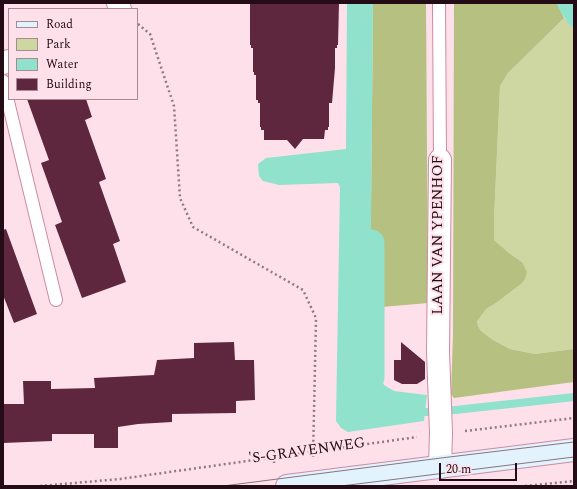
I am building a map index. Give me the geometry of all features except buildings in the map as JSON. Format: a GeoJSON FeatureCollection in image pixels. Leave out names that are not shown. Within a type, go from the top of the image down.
{"type":"FeatureCollection","features":[{"type":"Feature","properties":{"kind":"street","name":"LAAN VAN YPENHOF"},"geometry":{"type":"LineString","coordinates":[[440,160],[438,352],[441,418],[440,467]]}},
{"type":"Feature","properties":{"kind":"street","name":"'S-GRAVENWEG"},"geometry":{"type":"LineString","coordinates":[[287,486],[347,480],[574,450]]}},
{"type":"Feature","properties":{"kind":"lane","name":"LAAN VAN YPENHOF"},"geometry":{"type":"LineString","coordinates":[[439,3],[440,160]]}},
{"type":"Feature","properties":{"kind":"lane"},"geometry":{"type":"LineString","coordinates":[[3,80],[56,300]]}},
{"type":"Feature","properties":{"kind":"path"},"geometry":{"type":"LineString","coordinates":[[138,24],[150,34],[174,106],[180,198],[193,227],[303,290],[316,318],[313,451]]}},
{"type":"Feature","properties":{"kind":"path","name":"'S-GRAVENWEG"},"geometry":{"type":"LineString","coordinates":[[40,486],[120,478],[313,451],[441,418],[574,418]]}},
{"type":"Feature","properties":{"kind":"path"},"geometry":{"type":"LineString","coordinates":[[525,486],[574,481]]}},
{"type":"Feature","properties":{"kind":"green space"},"geometry":{"type":"Polygon","coordinates":[[[564,18],[574,29],[574,349],[535,354],[510,349],[493,340],[481,331],[477,320],[486,309],[521,284],[522,262],[494,240],[500,86],[508,73],[564,18]]]}},
{"type":"Feature","properties":{"kind":"shaded area"},"geometry":{"type":"Polygon","coordinates":[[[373,3],[426,3],[428,303],[370,308],[373,3]]]}},
{"type":"Feature","properties":{"kind":"shaded area"},"geometry":{"type":"Polygon","coordinates":[[[454,3],[557,3],[564,18],[508,73],[500,86],[494,240],[522,262],[527,272],[525,279],[521,284],[486,309],[477,321],[481,331],[493,340],[510,349],[535,354],[574,349],[574,382],[454,398],[451,394],[453,335],[454,3]]]}},
{"type":"Feature","properties":{"kind":"water"},"geometry":{"type":"Polygon","coordinates":[[[347,3],[373,3],[370,338],[379,375],[384,385],[394,391],[427,395],[424,421],[348,432],[341,428],[336,421],[340,187],[338,183],[279,185],[263,181],[259,176],[258,164],[266,158],[346,149],[347,3]]]}},
{"type":"Feature","properties":{"kind":"water"},"geometry":{"type":"Polygon","coordinates":[[[557,3],[574,3],[574,29],[567,22],[557,3]]]}},
{"type":"Feature","properties":{"kind":"waterway"},"geometry":{"type":"LineString","coordinates":[[371,243],[371,377]]}},
{"type":"Feature","properties":{"kind":"waterway"},"geometry":{"type":"LineString","coordinates":[[416,412],[437,412],[574,397]]}},
{"type":"Feature","properties":{"kind":"tram line"},"geometry":{"type":"LineString","coordinates":[[223,486],[574,442]]}},
{"type":"Feature","properties":{"kind":"tram line"},"geometry":{"type":"LineString","coordinates":[[341,486],[574,457]]}}]}
